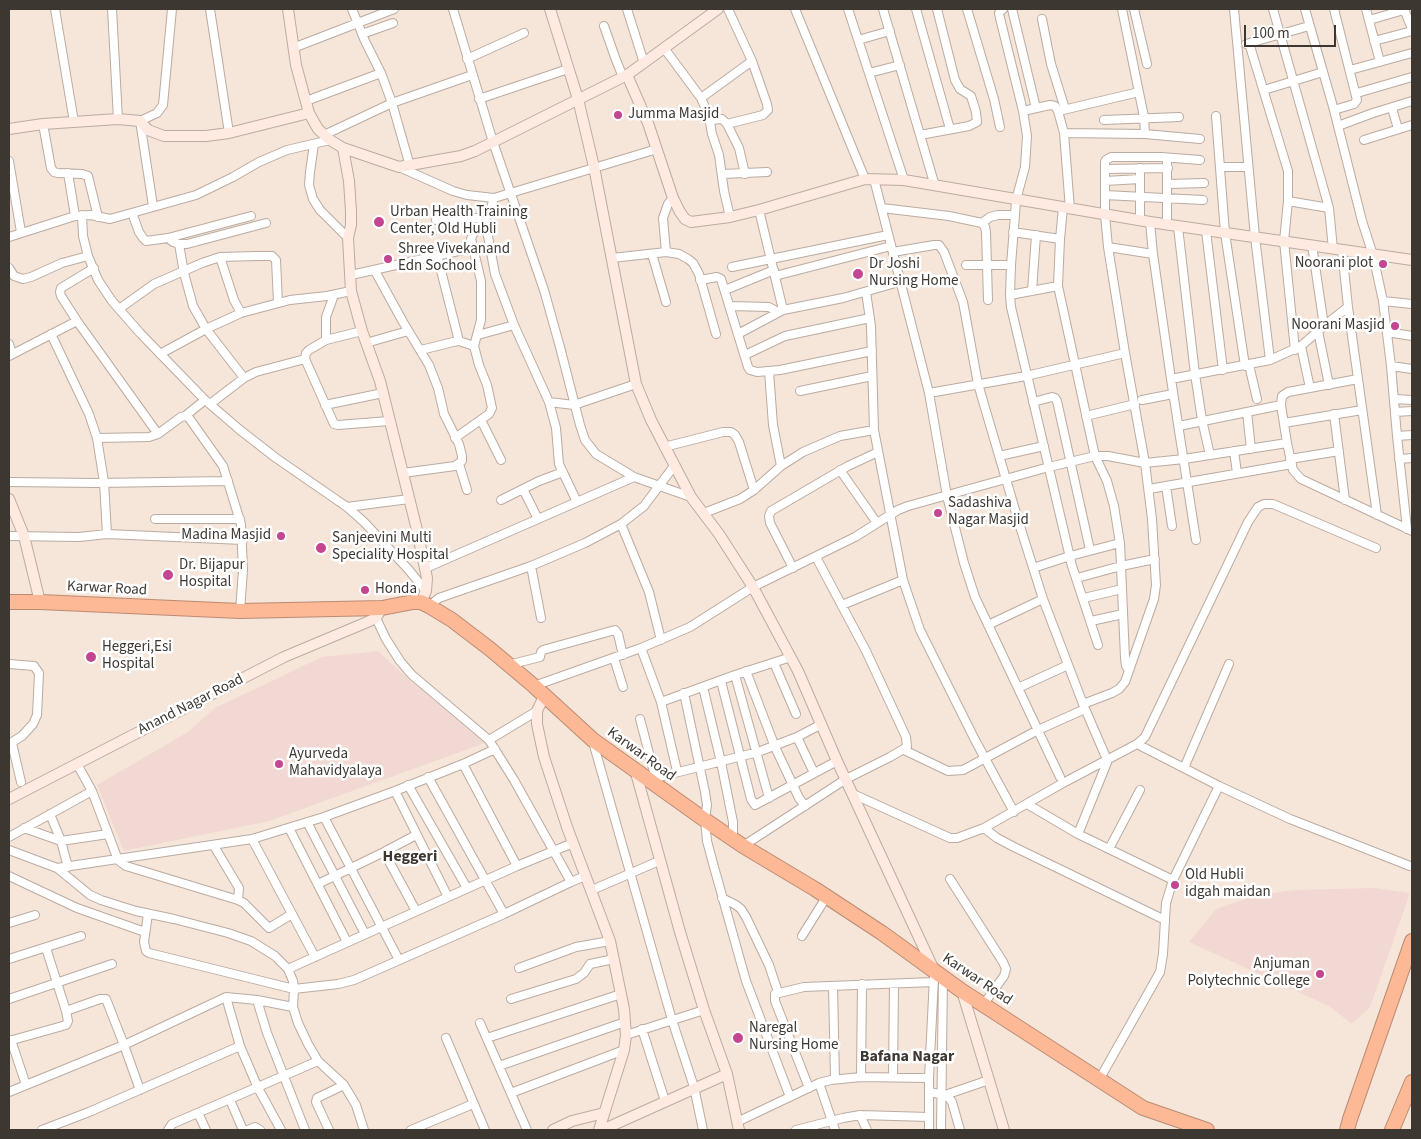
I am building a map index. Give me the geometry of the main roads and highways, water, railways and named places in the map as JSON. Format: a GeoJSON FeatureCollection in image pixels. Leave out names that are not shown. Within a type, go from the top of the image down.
{"type":"FeatureCollection","features":[{"type":"Feature","properties":{"kind":"highway","name":"Karwar Road"},"geometry":{"type":"LineString","coordinates":[[9,602],[240,611],[379,613],[425,600],[508,665],[593,740],[738,843],[826,896],[882,933],[937,977],[962,991],[1143,1108],[1180,1126],[1207,1130]]}},
{"type":"Feature","properties":{"kind":"highway"},"geometry":{"type":"LineString","coordinates":[[1341,1130],[1349,1125],[1412,941]]}},
{"type":"Feature","properties":{"kind":"highway"},"geometry":{"type":"LineString","coordinates":[[1392,1130],[1412,1082]]}},
{"type":"Feature","properties":{"kind":"place","name":"Jumma Masjid"},"geometry":{"type":"Point","coordinates":[618,115]}},
{"type":"Feature","properties":{"kind":"place","name":"Urban Health Training Center, Old Hubli"},"geometry":{"type":"Point","coordinates":[379,222]}},
{"type":"Feature","properties":{"kind":"place","name":"Shree Vivekanand Edn Sochool"},"geometry":{"type":"Point","coordinates":[388,259]}},
{"type":"Feature","properties":{"kind":"place","name":"Noorani plot"},"geometry":{"type":"Point","coordinates":[1383,264]}},
{"type":"Feature","properties":{"kind":"place","name":"Dr Joshi Nursing Home"},"geometry":{"type":"Point","coordinates":[858,274]}},
{"type":"Feature","properties":{"kind":"place","name":"Noorani Masjid"},"geometry":{"type":"Point","coordinates":[1395,326]}},
{"type":"Feature","properties":{"kind":"place","name":"Sadashiva Nagar Masjid"},"geometry":{"type":"Point","coordinates":[938,513]}},
{"type":"Feature","properties":{"kind":"place","name":"Madina Masjid"},"geometry":{"type":"Point","coordinates":[281,536]}},
{"type":"Feature","properties":{"kind":"place","name":"Sanjeevini Multi Speciality Hospital"},"geometry":{"type":"Point","coordinates":[321,548]}},
{"type":"Feature","properties":{"kind":"place","name":"Dr. Bijapur Hospital"},"geometry":{"type":"Point","coordinates":[168,575]}},
{"type":"Feature","properties":{"kind":"place","name":"Honda"},"geometry":{"type":"Point","coordinates":[365,590]}},
{"type":"Feature","properties":{"kind":"place","name":"Heggeri,Esi Hospital"},"geometry":{"type":"Point","coordinates":[91,657]}},
{"type":"Feature","properties":{"kind":"place","name":"Ayurveda Mahavidyalaya"},"geometry":{"type":"Point","coordinates":[279,764]}},
{"type":"Feature","properties":{"kind":"place","name":"Old Hubli idgah maidan"},"geometry":{"type":"Point","coordinates":[1175,885]}},
{"type":"Feature","properties":{"kind":"place","name":"Anjuman Polytechnic College"},"geometry":{"type":"Point","coordinates":[1320,974]}},
{"type":"Feature","properties":{"kind":"place","name":"Naregal Nursing Home"},"geometry":{"type":"Point","coordinates":[738,1038]}},
{"type":"Feature","properties":{"kind":"district","name":"Heggeri"},"geometry":{"type":"Point","coordinates":[410,857]}},
{"type":"Feature","properties":{"kind":"district","name":"Bafana Nagar"},"geometry":{"type":"Point","coordinates":[907,1057]}}]}
